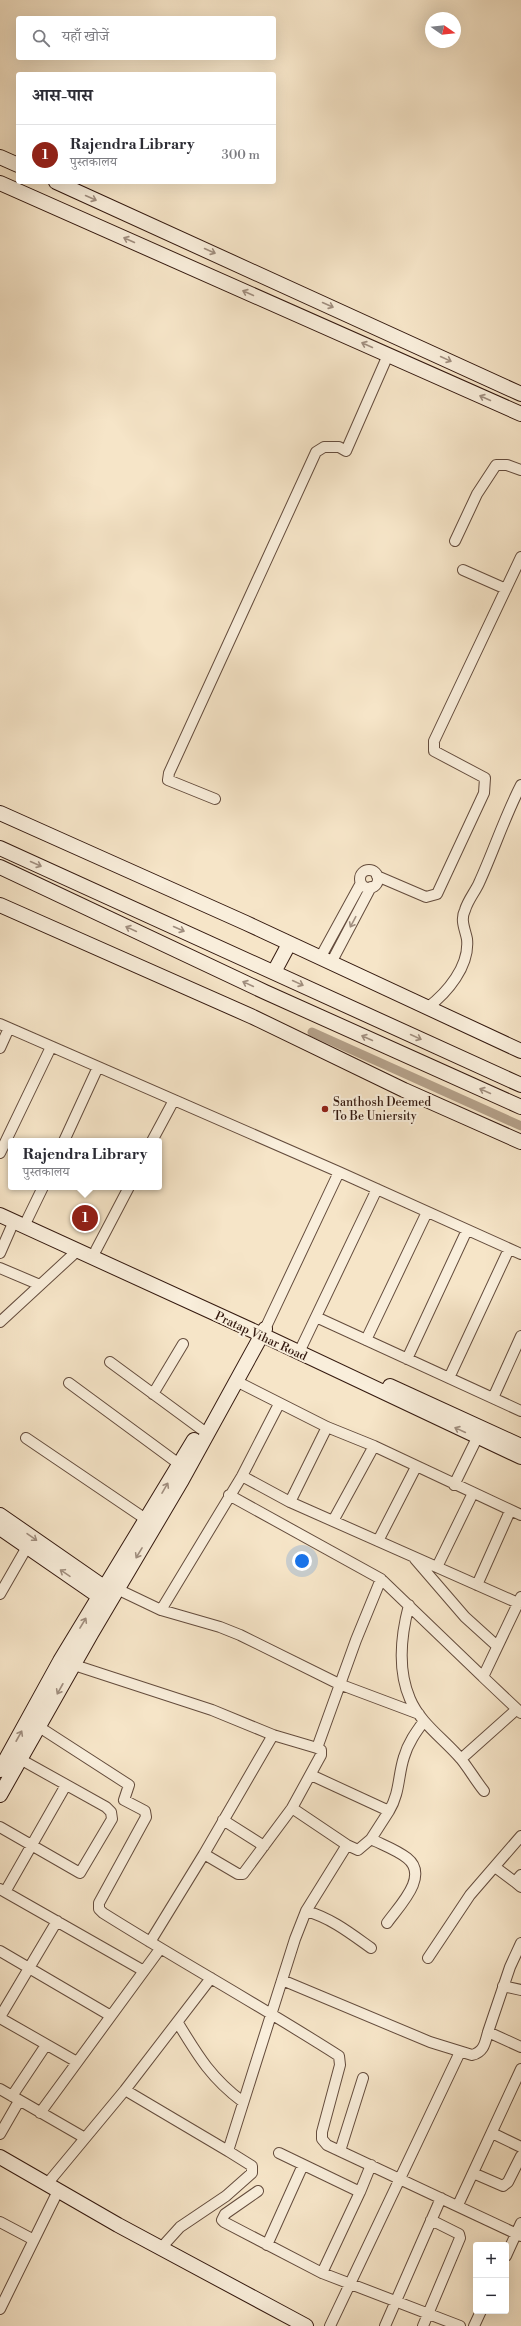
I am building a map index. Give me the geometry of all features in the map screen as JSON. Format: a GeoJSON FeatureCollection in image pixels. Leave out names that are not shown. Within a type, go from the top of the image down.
{"type":"FeatureCollection","features":[{"type":"Feature","properties":{"kind":"street"},"geometry":{"type":"LineString","coordinates":[[0,157],[16,164]]}},
{"type":"Feature","properties":{"kind":"street"},"geometry":{"type":"LineString","coordinates":[[0,183],[521,414]]}},
{"type":"Feature","properties":{"kind":"street"},"geometry":{"type":"LineString","coordinates":[[60,184],[521,394]]}},
{"type":"Feature","properties":{"kind":"street"},"geometry":{"type":"LineString","coordinates":[[215,799],[168,780],[169,773],[316,452],[324,447],[339,448],[346,451],[388,355]]}},
{"type":"Feature","properties":{"kind":"street"},"geometry":{"type":"LineString","coordinates":[[455,541],[477,494],[496,465],[507,465],[521,470]]}},
{"type":"Feature","properties":{"kind":"street"},"geometry":{"type":"LineString","coordinates":[[325,961],[361,884],[360,878],[365,871],[371,870],[377,876],[426,896],[437,894],[484,793],[485,778],[434,751],[434,741],[521,557]]}},
{"type":"Feature","properties":{"kind":"street"},"geometry":{"type":"LineString","coordinates":[[463,570],[506,589]]}},
{"type":"Feature","properties":{"kind":"street"},"geometry":{"type":"LineString","coordinates":[[428,1008],[447,991],[463,962],[467,944],[462,923],[464,911],[479,883],[521,785]]}},
{"type":"Feature","properties":{"kind":"street"},"geometry":{"type":"LineString","coordinates":[[0,813],[289,944],[521,1052]]}},
{"type":"Feature","properties":{"kind":"street"},"geometry":{"type":"LineString","coordinates":[[0,848],[521,1085]]}},
{"type":"Feature","properties":{"kind":"street"},"geometry":{"type":"LineString","coordinates":[[0,867],[265,992],[521,1107]]}},
{"type":"Feature","properties":{"kind":"street"},"geometry":{"type":"LineString","coordinates":[[325,961],[372,887],[376,884],[377,876]]}},
{"type":"Feature","properties":{"kind":"street"},"geometry":{"type":"LineString","coordinates":[[361,884],[366,887],[372,887]]}},
{"type":"Feature","properties":{"kind":"street"},"geometry":{"type":"LineString","coordinates":[[0,905],[253,1017],[404,1090],[521,1142]]}},
{"type":"Feature","properties":{"kind":"street"},"geometry":{"type":"LineString","coordinates":[[274,972],[289,944]]}},
{"type":"Feature","properties":{"kind":"street"},"geometry":{"type":"LineString","coordinates":[[0,1048],[4,1026],[377,1189],[521,1254]]}},
{"type":"Feature","properties":{"kind":"street"},"geometry":{"type":"LineString","coordinates":[[0,1153],[51,1047]]}},
{"type":"Feature","properties":{"kind":"street"},"geometry":{"type":"LineString","coordinates":[[65,1138],[98,1067]]}},
{"type":"Feature","properties":{"kind":"street"},"geometry":{"type":"LineString","coordinates":[[154,1138],[174,1100]]}},
{"type":"Feature","properties":{"kind":"street"},"geometry":{"type":"LineString","coordinates":[[109,1594],[147,1520],[258,1330],[338,1172]]}},
{"type":"Feature","properties":{"kind":"street"},"geometry":{"type":"LineString","coordinates":[[302,1346],[377,1189]]}},
{"type":"Feature","properties":{"kind":"street"},"geometry":{"type":"LineString","coordinates":[[0,1253],[41,1190]]}},
{"type":"Feature","properties":{"kind":"street"},"geometry":{"type":"LineString","coordinates":[[96,1250],[127,1190]]}},
{"type":"Feature","properties":{"kind":"street","name":"Pratap Vihar Road"},"geometry":{"type":"LineString","coordinates":[[0,1208],[77,1251],[163,1286],[258,1330],[477,1438],[521,1457]]}},
{"type":"Feature","properties":{"kind":"street"},"geometry":{"type":"LineString","coordinates":[[366,1340],[427,1212]]}},
{"type":"Feature","properties":{"kind":"street","name":"Pratap Vihar Road"},"geometry":{"type":"LineString","coordinates":[[0,1215],[21,1221],[96,1250],[163,1286]]}},
{"type":"Feature","properties":{"kind":"street"},"geometry":{"type":"LineString","coordinates":[[407,1359],[467,1230]]}},
{"type":"Feature","properties":{"kind":"street"},"geometry":{"type":"LineString","coordinates":[[449,1378],[509,1249]]}},
{"type":"Feature","properties":{"kind":"street"},"geometry":{"type":"LineString","coordinates":[[0,1322],[77,1251]]}},
{"type":"Feature","properties":{"kind":"street"},"geometry":{"type":"LineString","coordinates":[[0,1268],[40,1285]]}},
{"type":"Feature","properties":{"kind":"street"},"geometry":{"type":"LineString","coordinates":[[316,1317],[521,1411]]}},
{"type":"Feature","properties":{"kind":"street"},"geometry":{"type":"LineString","coordinates":[[0,1770],[34,1723],[67,1663],[109,1594],[182,1480],[236,1381],[258,1330]]}},
{"type":"Feature","properties":{"kind":"street","name":"Pratap Vihar Road"},"geometry":{"type":"LineString","coordinates":[[258,1330],[302,1346],[521,1446]]}},
{"type":"Feature","properties":{"kind":"street"},"geometry":{"type":"LineString","coordinates":[[493,1398],[521,1336]]}},
{"type":"Feature","properties":{"kind":"street"},"geometry":{"type":"LineString","coordinates":[[154,1394],[183,1344]]}},
{"type":"Feature","properties":{"kind":"street"},"geometry":{"type":"LineString","coordinates":[[110,1362],[201,1429]]}},
{"type":"Feature","properties":{"kind":"street"},"geometry":{"type":"LineString","coordinates":[[236,1381],[327,1427],[374,1446],[521,1516]]}},
{"type":"Feature","properties":{"kind":"street"},"geometry":{"type":"LineString","coordinates":[[69,1383],[179,1464]]}},
{"type":"Feature","properties":{"kind":"street"},"geometry":{"type":"LineString","coordinates":[[161,1610],[229,1495],[242,1476],[279,1404]]}},
{"type":"Feature","properties":{"kind":"street"},"geometry":{"type":"LineString","coordinates":[[290,1502],[327,1427]]}},
{"type":"Feature","properties":{"kind":"street"},"geometry":{"type":"LineString","coordinates":[[26,1438],[147,1520]]}},
{"type":"Feature","properties":{"kind":"street"},"geometry":{"type":"LineString","coordinates":[[454,1485],[477,1438]]}},
{"type":"Feature","properties":{"kind":"street"},"geometry":{"type":"LineString","coordinates":[[333,1521],[374,1446]]}},
{"type":"Feature","properties":{"kind":"street"},"geometry":{"type":"LineString","coordinates":[[378,1541],[416,1466]]}},
{"type":"Feature","properties":{"kind":"street"},"geometry":{"type":"LineString","coordinates":[[242,1476],[290,1502],[477,1585],[519,1600],[483,1678]]}},
{"type":"Feature","properties":{"kind":"street"},"geometry":{"type":"LineString","coordinates":[[437,1567],[473,1493]]}},
{"type":"Feature","properties":{"kind":"street"},"geometry":{"type":"LineString","coordinates":[[229,1495],[381,1579],[483,1678],[520,1710],[461,1760]]}},
{"type":"Feature","properties":{"kind":"street"},"geometry":{"type":"LineString","coordinates":[[477,1585],[510,1511]]}},
{"type":"Feature","properties":{"kind":"street"},"geometry":{"type":"LineString","coordinates":[[0,1515],[109,1594]]}},
{"type":"Feature","properties":{"kind":"street"},"geometry":{"type":"LineString","coordinates":[[0,1528],[27,1548],[109,1594],[220,1627],[240,1635],[339,1684],[421,1718]]}},
{"type":"Feature","properties":{"kind":"street"},"geometry":{"type":"LineString","coordinates":[[0,1594],[27,1548]]}},
{"type":"Feature","properties":{"kind":"street"},"geometry":{"type":"LineString","coordinates":[[414,1557],[465,1617],[497,1646]]}},
{"type":"Feature","properties":{"kind":"street"},"geometry":{"type":"LineString","coordinates":[[317,1748],[339,1684],[381,1579]]}},
{"type":"Feature","properties":{"kind":"street"},"geometry":{"type":"LineString","coordinates":[[409,1606],[402,1637],[402,1652],[405,1680],[410,1699],[421,1718],[461,1760],[484,1792]]}},
{"type":"Feature","properties":{"kind":"street"},"geometry":{"type":"LineString","coordinates":[[67,1663],[212,1710],[273,1735],[321,1750],[321,1754],[312,1775],[292,1808],[243,1874],[238,1874],[204,1854]]}},
{"type":"Feature","properties":{"kind":"street"},"geometry":{"type":"LineString","coordinates":[[292,1808],[347,1845],[358,1850],[371,1839],[396,1799],[404,1756],[421,1718]]}},
{"type":"Feature","properties":{"kind":"street"},"geometry":{"type":"LineString","coordinates":[[0,1795],[20,1759],[34,1723]]}},
{"type":"Feature","properties":{"kind":"street"},"geometry":{"type":"LineString","coordinates":[[34,1723],[129,1785],[124,1800],[145,1811],[146,1817],[99,1903],[99,1909],[102,1913],[160,1949],[271,2012],[339,2056],[341,2059],[322,2139],[326,2145],[519,2235]]}},
{"type":"Feature","properties":{"kind":"street"},"geometry":{"type":"LineString","coordinates":[[150,1942],[204,1854],[273,1735]]}},
{"type":"Feature","properties":{"kind":"street"},"geometry":{"type":"LineString","coordinates":[[0,1827],[80,1873],[110,1824],[111,1812],[106,1807],[20,1759]]}},
{"type":"Feature","properties":{"kind":"street"},"geometry":{"type":"LineString","coordinates":[[312,1775],[389,1811]]}},
{"type":"Feature","properties":{"kind":"street"},"geometry":{"type":"LineString","coordinates":[[66,1786],[32,1846],[3,1891],[144,1971]]}},
{"type":"Feature","properties":{"kind":"street"},"geometry":{"type":"LineString","coordinates":[[224,1820],[264,1846]]}},
{"type":"Feature","properties":{"kind":"street"},"geometry":{"type":"LineString","coordinates":[[428,1958],[470,1895],[521,1836]]}},
{"type":"Feature","properties":{"kind":"street"},"geometry":{"type":"LineString","coordinates":[[371,1839],[405,1856],[412,1863],[416,1872],[410,1890],[387,1923]]}},
{"type":"Feature","properties":{"kind":"street"},"geometry":{"type":"LineString","coordinates":[[228,2151],[271,2012],[306,1911],[347,1845]]}},
{"type":"Feature","properties":{"kind":"street"},"geometry":{"type":"LineString","coordinates":[[495,1867],[519,1882]]}},
{"type":"Feature","properties":{"kind":"street"},"geometry":{"type":"LineString","coordinates":[[306,1911],[323,1916],[336,1923],[371,1948]]}},
{"type":"Feature","properties":{"kind":"street"},"geometry":{"type":"LineString","coordinates":[[57,1921],[0,2017],[77,2062]]}},
{"type":"Feature","properties":{"kind":"street"},"geometry":{"type":"LineString","coordinates":[[282,1980],[430,2042],[472,2056],[478,2054],[483,2049],[503,1986],[521,1943]]}},
{"type":"Feature","properties":{"kind":"street"},"geometry":{"type":"LineString","coordinates":[[40,2113],[160,1949]]}},
{"type":"Feature","properties":{"kind":"street"},"geometry":{"type":"LineString","coordinates":[[0,1951],[111,2016]]}},
{"type":"Feature","properties":{"kind":"street"},"geometry":{"type":"LineString","coordinates":[[0,2309],[34,2240],[52,2187],[85,2138],[178,2023],[211,1978]]}},
{"type":"Feature","properties":{"kind":"street"},"geometry":{"type":"LineString","coordinates":[[503,1986],[521,1990]]}},
{"type":"Feature","properties":{"kind":"street"},"geometry":{"type":"LineString","coordinates":[[178,2023],[210,2073],[222,2086],[243,2102]]}},
{"type":"Feature","properties":{"kind":"street"},"geometry":{"type":"LineString","coordinates":[[488,2032],[520,2045]]}},
{"type":"Feature","properties":{"kind":"street"},"geometry":{"type":"LineString","coordinates":[[0,2134],[16,2099],[46,2045]]}},
{"type":"Feature","properties":{"kind":"street"},"geometry":{"type":"LineString","coordinates":[[330,2326],[460,2052]]}},
{"type":"Feature","properties":{"kind":"street"},"geometry":{"type":"LineString","coordinates":[[458,2206],[521,2070]]}},
{"type":"Feature","properties":{"kind":"street"},"geometry":{"type":"LineString","coordinates":[[340,2151],[363,2078]]}},
{"type":"Feature","properties":{"kind":"street"},"geometry":{"type":"LineString","coordinates":[[0,2089],[85,2138]]}},
{"type":"Feature","properties":{"kind":"street"},"geometry":{"type":"LineString","coordinates":[[125,2090],[252,2166],[252,2173],[226,2196],[180,2227],[161,2248]]}},
{"type":"Feature","properties":{"kind":"street"},"geometry":{"type":"LineString","coordinates":[[492,2133],[521,2147]]}},
{"type":"Feature","properties":{"kind":"street"},"geometry":{"type":"LineString","coordinates":[[279,2153],[360,2192]]}},
{"type":"Feature","properties":{"kind":"street"},"geometry":{"type":"LineString","coordinates":[[473,2173],[503,2186],[508,2182],[521,2156]]}},
{"type":"Feature","properties":{"kind":"street"},"geometry":{"type":"LineString","coordinates":[[0,2157],[161,2248],[306,2326]]}},
{"type":"Feature","properties":{"kind":"street"},"geometry":{"type":"LineString","coordinates":[[267,2245],[303,2165]]}},
{"type":"Feature","properties":{"kind":"street"},"geometry":{"type":"LineString","coordinates":[[322,2273],[371,2165]]}},
{"type":"Feature","properties":{"kind":"street"},"geometry":{"type":"LineString","coordinates":[[258,2191],[225,2214],[222,2220],[322,2273],[456,2325]]}},
{"type":"Feature","properties":{"kind":"street"},"geometry":{"type":"LineString","coordinates":[[385,2326],[441,2198]]}},
{"type":"Feature","properties":{"kind":"street"},"geometry":{"type":"LineString","coordinates":[[423,2326],[427,2313],[460,2236],[431,2220]]}},
{"type":"Feature","properties":{"kind":"street"},"geometry":{"type":"LineString","coordinates":[[0,2222],[34,2240]]}},
{"type":"Feature","properties":{"kind":"street"},"geometry":{"type":"LineString","coordinates":[[509,2251],[519,2235],[521,2224]]}},
{"type":"Feature","properties":{"kind":"street"},"geometry":{"type":"LineString","coordinates":[[474,2326],[479,2314]]}},
{"type":"Feature","properties":{"kind":"waterway"},"geometry":{"type":"LineString","coordinates":[[312,1032],[521,1126]]}},
{"type":"Feature","properties":{"kind":"place","name":"Santhosh Deemed To Be Uniersity"},"geometry":{"type":"Point","coordinates":[325,1109]}},
{"type":"Feature","properties":{"kind":"place","name":"Rajendra Library"},"geometry":{"type":"Point","coordinates":[85,1218]}}]}
